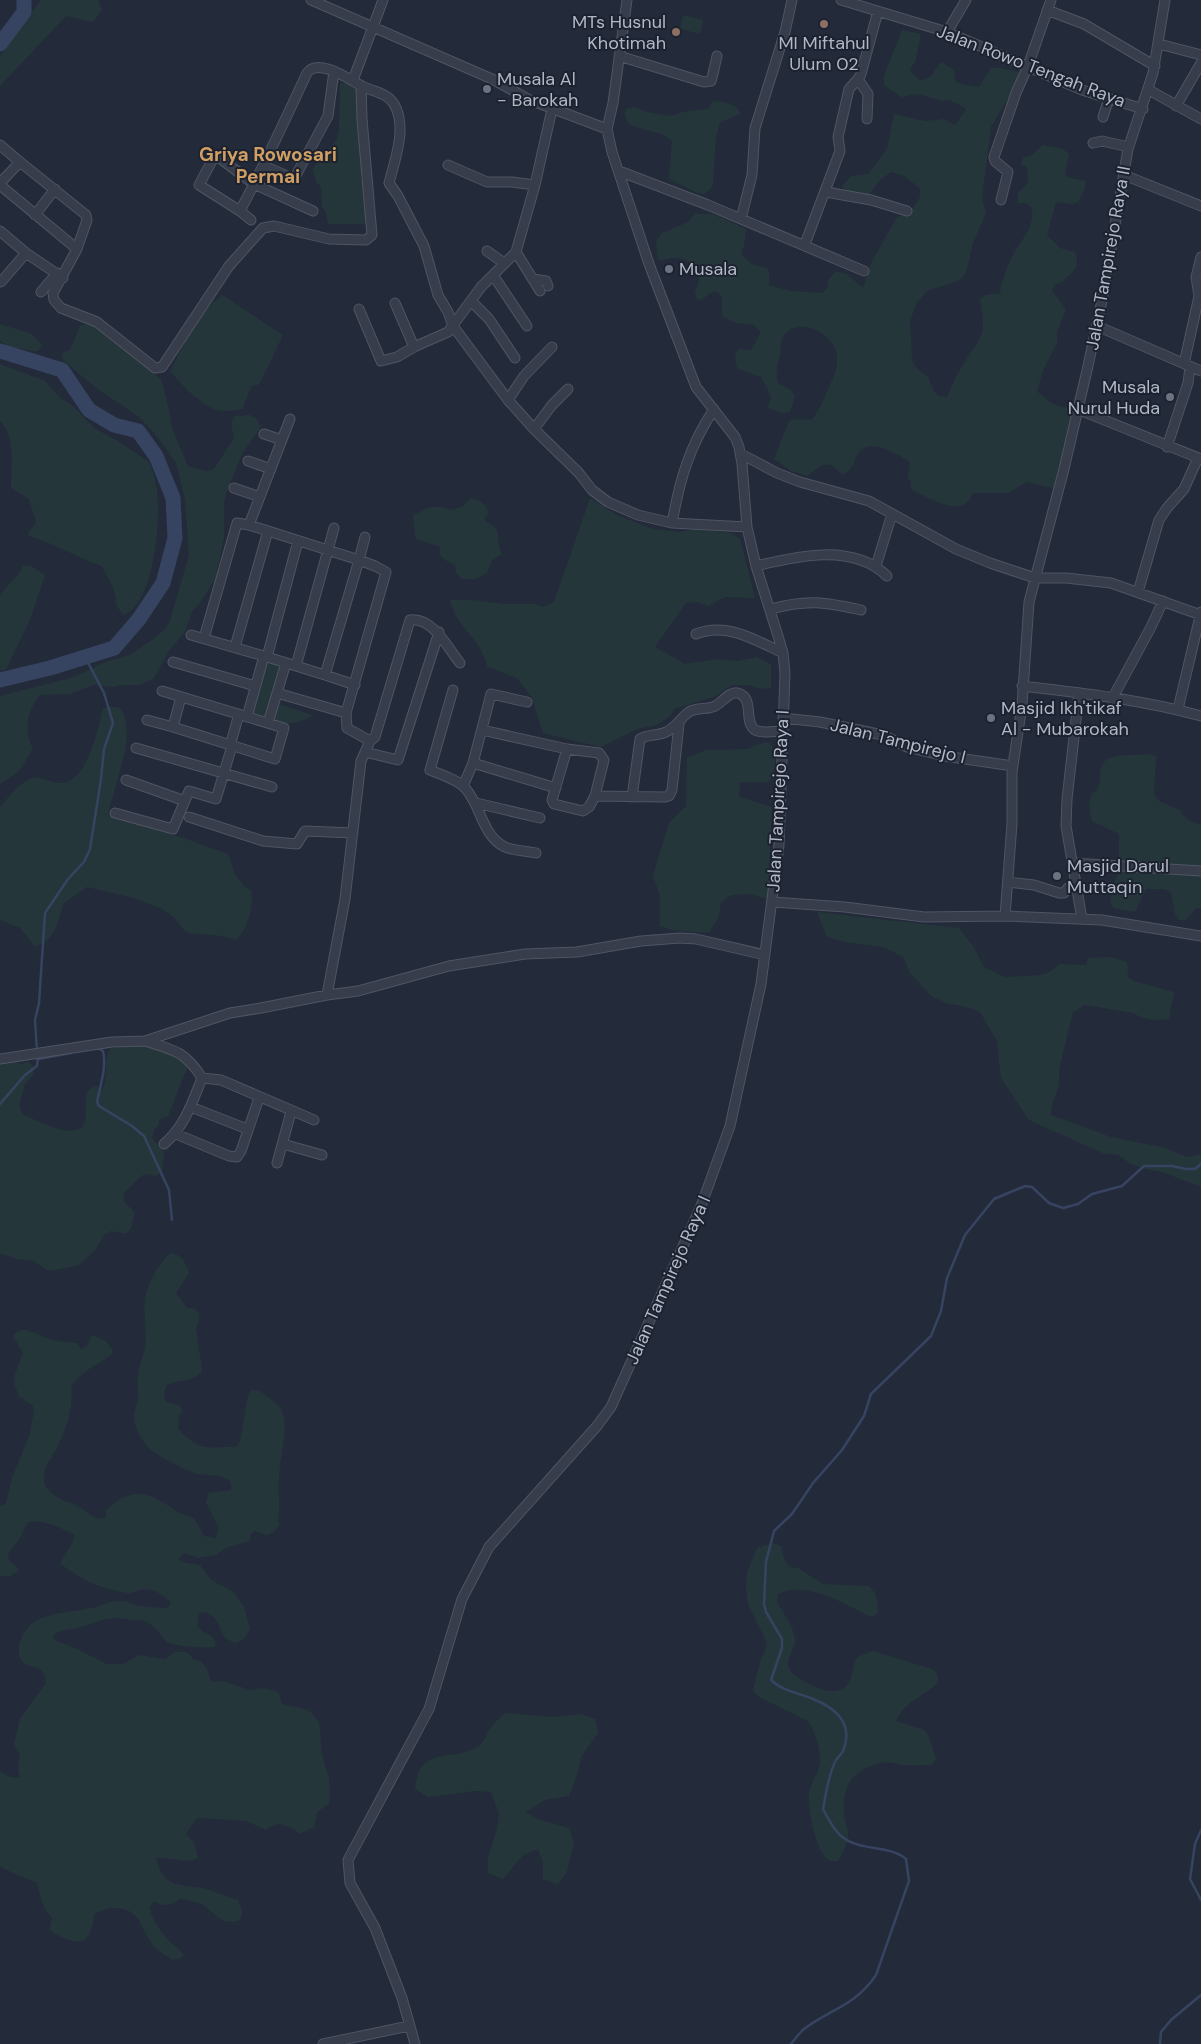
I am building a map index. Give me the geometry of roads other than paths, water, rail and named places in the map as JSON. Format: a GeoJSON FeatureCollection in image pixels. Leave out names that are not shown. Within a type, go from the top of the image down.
{"type":"FeatureCollection","features":[{"type":"Feature","properties":{"kind":"street"},"geometry":{"type":"LineString","coordinates":[[311,0],[452,61],[552,109],[606,129]]}},
{"type":"Feature","properties":{"kind":"street"},"geometry":{"type":"LineString","coordinates":[[353,80],[383,0]]}},
{"type":"Feature","properties":{"kind":"street"},"geometry":{"type":"LineString","coordinates":[[627,0],[613,104],[606,129],[649,264],[696,387],[735,437],[741,454],[777,473],[800,482],[870,501],[956,549],[990,563],[1035,578],[1046,576],[1089,579],[1111,583],[1201,614],[1178,709]]}},
{"type":"Feature","properties":{"kind":"street"},"geometry":{"type":"LineString","coordinates":[[741,219],[752,174],[755,128],[785,32],[792,0]]}},
{"type":"Feature","properties":{"kind":"street","name":"Jalan Rowo Tengah Raya"},"geometry":{"type":"LineString","coordinates":[[842,0],[947,32],[1082,90],[1143,109],[1155,66],[1165,0]]}},
{"type":"Feature","properties":{"kind":"street"},"geometry":{"type":"LineString","coordinates":[[947,32],[966,0]]}},
{"type":"Feature","properties":{"kind":"street"},"geometry":{"type":"LineString","coordinates":[[1001,200],[1008,172],[995,161],[994,157],[1051,0]]}},
{"type":"Feature","properties":{"kind":"street"},"geometry":{"type":"LineString","coordinates":[[1047,10],[1084,24],[1155,66]]}},
{"type":"Feature","properties":{"kind":"street"},"geometry":{"type":"LineString","coordinates":[[804,244],[826,192],[840,151],[838,137],[849,89],[858,80],[878,11]]}},
{"type":"Feature","properties":{"kind":"street"},"geometry":{"type":"LineString","coordinates":[[1159,44],[1201,55]]}},
{"type":"Feature","properties":{"kind":"street"},"geometry":{"type":"LineString","coordinates":[[619,56],[704,82],[711,81],[717,56]]}},
{"type":"Feature","properties":{"kind":"street"},"geometry":{"type":"LineString","coordinates":[[1176,106],[1201,63]]}},
{"type":"Feature","properties":{"kind":"street"},"geometry":{"type":"LineString","coordinates":[[240,211],[264,166],[309,69],[315,67],[334,71],[362,86],[387,95],[397,109],[399,124],[397,152],[389,183],[398,196],[424,246],[438,295],[448,312],[453,326],[508,400],[534,429],[579,472],[592,490],[608,502],[638,515],[672,523],[746,527]]}},
{"type":"Feature","properties":{"kind":"street"},"geometry":{"type":"LineString","coordinates":[[264,166],[294,179],[328,116],[334,71]]}},
{"type":"Feature","properties":{"kind":"street"},"geometry":{"type":"LineString","coordinates":[[858,80],[868,94],[867,118]]}},
{"type":"Feature","properties":{"kind":"street"},"geometry":{"type":"LineString","coordinates":[[0,145],[86,214],[87,220],[76,248],[60,276],[54,293],[54,300],[61,308],[97,322],[155,368],[162,366],[229,266],[263,228],[274,226],[329,239],[366,240],[372,235],[362,119],[362,86]]}},
{"type":"Feature","properties":{"kind":"street"},"geometry":{"type":"LineString","coordinates":[[1149,90],[1201,119]]}},
{"type":"Feature","properties":{"kind":"street"},"geometry":{"type":"LineString","coordinates":[[1103,117],[1110,98]]}},
{"type":"Feature","properties":{"kind":"street"},"geometry":{"type":"LineString","coordinates":[[359,309],[380,360],[397,357],[448,332],[481,286],[516,252],[535,185],[552,109]]}},
{"type":"Feature","properties":{"kind":"street","name":"Jalan Tampirejo Raya II"},"geometry":{"type":"LineString","coordinates":[[1005,916],[1013,766],[1028,609],[1064,469],[1097,326],[1129,147],[1143,109]]}},
{"type":"Feature","properties":{"kind":"street"},"geometry":{"type":"LineString","coordinates":[[1093,143],[1102,141],[1129,147]]}},
{"type":"Feature","properties":{"kind":"street"},"geometry":{"type":"LineString","coordinates":[[251,220],[199,185],[213,158],[219,156],[254,184],[313,211]]}},
{"type":"Feature","properties":{"kind":"street"},"geometry":{"type":"LineString","coordinates":[[20,162],[0,184],[76,248]]}},
{"type":"Feature","properties":{"kind":"street"},"geometry":{"type":"LineString","coordinates":[[448,165],[487,182],[512,182],[535,185]]}},
{"type":"Feature","properties":{"kind":"street"},"geometry":{"type":"LineString","coordinates":[[619,171],[804,244],[864,271]]}},
{"type":"Feature","properties":{"kind":"street"},"geometry":{"type":"LineString","coordinates":[[1124,175],[1201,206]]}},
{"type":"Feature","properties":{"kind":"street"},"geometry":{"type":"LineString","coordinates":[[35,215],[54,189]]}},
{"type":"Feature","properties":{"kind":"street"},"geometry":{"type":"LineString","coordinates":[[826,192],[871,200],[907,211]]}},
{"type":"Feature","properties":{"kind":"street"},"geometry":{"type":"LineString","coordinates":[[0,232],[26,253],[60,276]]}},
{"type":"Feature","properties":{"kind":"street"},"geometry":{"type":"LineString","coordinates":[[487,251],[504,263]]}},
{"type":"Feature","properties":{"kind":"street"},"geometry":{"type":"LineString","coordinates":[[516,252],[533,279],[546,282],[544,288]]}},
{"type":"Feature","properties":{"kind":"street"},"geometry":{"type":"LineString","coordinates":[[1,282],[26,253]]}},
{"type":"Feature","properties":{"kind":"street"},"geometry":{"type":"LineString","coordinates":[[1167,447],[1188,383],[1187,365],[1199,296],[1196,277],[1201,257]]}},
{"type":"Feature","properties":{"kind":"street"},"geometry":{"type":"LineString","coordinates":[[493,275],[527,326]]}},
{"type":"Feature","properties":{"kind":"street"},"geometry":{"type":"LineString","coordinates":[[41,292],[60,276]]}},
{"type":"Feature","properties":{"kind":"street"},"geometry":{"type":"LineString","coordinates":[[471,301],[489,319],[515,358]]}},
{"type":"Feature","properties":{"kind":"street"},"geometry":{"type":"LineString","coordinates":[[395,303],[414,347]]}},
{"type":"Feature","properties":{"kind":"street"},"geometry":{"type":"LineString","coordinates":[[1097,326],[1201,371]]}},
{"type":"Feature","properties":{"kind":"street"},"geometry":{"type":"LineString","coordinates":[[508,400],[524,376],[552,347]]}},
{"type":"Feature","properties":{"kind":"street"},"geometry":{"type":"LineString","coordinates":[[534,429],[552,404],[568,389]]}},
{"type":"Feature","properties":{"kind":"street"},"geometry":{"type":"LineString","coordinates":[[1077,409],[1199,459],[1184,489],[1166,508],[1159,520],[1138,592]]}},
{"type":"Feature","properties":{"kind":"street"},"geometry":{"type":"LineString","coordinates":[[672,523],[678,488],[686,460],[699,433],[714,410]]}},
{"type":"Feature","properties":{"kind":"street"},"geometry":{"type":"LineString","coordinates":[[249,525],[290,419]]}},
{"type":"Feature","properties":{"kind":"street"},"geometry":{"type":"LineString","coordinates":[[264,434],[282,440]]}},
{"type":"Feature","properties":{"kind":"street","name":"Jalan Tampirejo Raya I"},"geometry":{"type":"LineString","coordinates":[[415,2044],[408,2026],[402,1998],[375,1928],[350,1883],[348,1860],[429,1709],[462,1599],[490,1547],[597,1426],[618,1395],[701,1206],[730,1126],[761,984],[779,845],[785,673],[783,653],[746,527],[741,454]]}},
{"type":"Feature","properties":{"kind":"street"},"geometry":{"type":"LineString","coordinates":[[248,460],[271,469]]}},
{"type":"Feature","properties":{"kind":"street"},"geometry":{"type":"LineString","coordinates":[[234,488],[260,497]]}},
{"type":"Feature","properties":{"kind":"street"},"geometry":{"type":"LineString","coordinates":[[876,566],[892,514]]}},
{"type":"Feature","properties":{"kind":"street"},"geometry":{"type":"LineString","coordinates":[[204,638],[237,523],[249,525],[359,560],[386,572],[346,713],[347,728],[370,740]]}},
{"type":"Feature","properties":{"kind":"street"},"geometry":{"type":"LineString","coordinates":[[296,666],[334,528]]}},
{"type":"Feature","properties":{"kind":"street"},"geometry":{"type":"LineString","coordinates":[[235,647],[268,531]]}},
{"type":"Feature","properties":{"kind":"street"},"geometry":{"type":"LineString","coordinates":[[325,675],[365,537]]}},
{"type":"Feature","properties":{"kind":"street"},"geometry":{"type":"LineString","coordinates":[[115,813],[173,830],[189,791],[216,799],[231,746],[266,657],[298,541]]}},
{"type":"Feature","properties":{"kind":"street"},"geometry":{"type":"LineString","coordinates":[[756,566],[791,557],[821,554],[852,558],[876,566],[887,576]]}},
{"type":"Feature","properties":{"kind":"street"},"geometry":{"type":"LineString","coordinates":[[1112,699],[1151,628],[1163,601]]}},
{"type":"Feature","properties":{"kind":"street"},"geometry":{"type":"LineString","coordinates":[[770,609],[792,603],[827,602],[861,610]]}},
{"type":"Feature","properties":{"kind":"street"},"geometry":{"type":"LineString","coordinates":[[327,995],[345,899],[362,761],[370,740],[374,737],[410,620],[415,619],[438,632],[460,663]]}},
{"type":"Feature","properties":{"kind":"street"},"geometry":{"type":"LineString","coordinates":[[696,634],[706,630],[725,630],[755,638],[783,653]]}},
{"type":"Feature","properties":{"kind":"street"},"geometry":{"type":"LineString","coordinates":[[365,752],[398,760],[438,632]]}},
{"type":"Feature","properties":{"kind":"street"},"geometry":{"type":"LineString","coordinates":[[191,634],[355,685]]}},
{"type":"Feature","properties":{"kind":"street"},"geometry":{"type":"LineString","coordinates":[[173,662],[255,686]]}},
{"type":"Feature","properties":{"kind":"street"},"geometry":{"type":"LineString","coordinates":[[268,723],[286,663]]}},
{"type":"Feature","properties":{"kind":"street"},"geometry":{"type":"LineString","coordinates":[[1022,686],[1178,709],[1201,716]]}},
{"type":"Feature","properties":{"kind":"street"},"geometry":{"type":"LineString","coordinates":[[453,690],[430,770],[463,786],[476,803],[485,826],[494,838],[506,847],[536,852]]}},
{"type":"Feature","properties":{"kind":"street"},"geometry":{"type":"LineString","coordinates":[[148,720],[274,759],[284,728],[162,691]]}},
{"type":"Feature","properties":{"kind":"street"},"geometry":{"type":"LineString","coordinates":[[277,693],[346,713]]}},
{"type":"Feature","properties":{"kind":"street"},"geometry":{"type":"LineString","coordinates":[[632,797],[640,739],[663,734],[679,724],[689,712],[695,709],[712,708],[731,694],[738,693],[748,703],[751,725],[755,730],[761,732],[782,731]]}},
{"type":"Feature","properties":{"kind":"street"},"geometry":{"type":"LineString","coordinates":[[1079,693],[1067,799],[1066,826],[1082,918]]}},
{"type":"Feature","properties":{"kind":"street"},"geometry":{"type":"LineString","coordinates":[[463,786],[473,763],[491,694],[527,702]]}},
{"type":"Feature","properties":{"kind":"street"},"geometry":{"type":"LineString","coordinates":[[173,727],[182,697]]}},
{"type":"Feature","properties":{"kind":"street","name":"Jalan Tampirejo I"},"geometry":{"type":"LineString","coordinates":[[783,718],[820,722],[883,735],[907,747],[944,756],[1013,766]]}},
{"type":"Feature","properties":{"kind":"street"},"geometry":{"type":"LineString","coordinates":[[595,796],[665,797],[671,793],[679,724]]}},
{"type":"Feature","properties":{"kind":"street"},"geometry":{"type":"LineString","coordinates":[[482,730],[567,749],[599,753],[603,758],[595,796],[589,807],[583,811],[554,804],[552,800],[567,749]]}},
{"type":"Feature","properties":{"kind":"street"},"geometry":{"type":"LineString","coordinates":[[136,748],[272,787]]}},
{"type":"Feature","properties":{"kind":"street"},"geometry":{"type":"LineString","coordinates":[[473,763],[556,788]]}},
{"type":"Feature","properties":{"kind":"street"},"geometry":{"type":"LineString","coordinates":[[126,780],[185,800]]}},
{"type":"Feature","properties":{"kind":"street"},"geometry":{"type":"LineString","coordinates":[[476,803],[540,818]]}},
{"type":"Feature","properties":{"kind":"street"},"geometry":{"type":"LineString","coordinates":[[189,817],[262,841],[297,844],[305,831],[353,833]]}},
{"type":"Feature","properties":{"kind":"street"},"geometry":{"type":"LineString","coordinates":[[1073,864],[1201,871]]}},
{"type":"Feature","properties":{"kind":"street"},"geometry":{"type":"LineString","coordinates":[[1008,882],[1034,885],[1059,893],[1064,893],[1068,888],[1076,889]]}},
{"type":"Feature","properties":{"kind":"street"},"geometry":{"type":"LineString","coordinates":[[772,902],[845,907],[924,917],[1005,916],[1082,918],[1201,936]]}},
{"type":"Feature","properties":{"kind":"street"},"geometry":{"type":"LineString","coordinates":[[0,1059],[112,1042],[145,1041],[230,1012],[358,991],[449,966],[525,954],[577,952],[656,939],[696,939],[764,955]]}},
{"type":"Feature","properties":{"kind":"street"},"geometry":{"type":"LineString","coordinates":[[145,1041],[183,1054],[194,1064],[202,1078]]}},
{"type":"Feature","properties":{"kind":"street"},"geometry":{"type":"LineString","coordinates":[[202,1078],[221,1080],[291,1112],[314,1120]]}},
{"type":"Feature","properties":{"kind":"street"},"geometry":{"type":"LineString","coordinates":[[164,1144],[176,1134],[191,1107],[202,1078]]}},
{"type":"Feature","properties":{"kind":"street"},"geometry":{"type":"LineString","coordinates":[[176,1134],[235,1157],[241,1151],[259,1098]]}},
{"type":"Feature","properties":{"kind":"street"},"geometry":{"type":"LineString","coordinates":[[191,1107],[247,1129]]}},
{"type":"Feature","properties":{"kind":"street"},"geometry":{"type":"LineString","coordinates":[[277,1163],[291,1112]]}},
{"type":"Feature","properties":{"kind":"street"},"geometry":{"type":"LineString","coordinates":[[283,1144],[322,1155]]}},
{"type":"Feature","properties":{"kind":"street"},"geometry":{"type":"LineString","coordinates":[[324,2044],[408,2026]]}},
{"type":"Feature","properties":{"kind":"waterway"},"geometry":{"type":"LineString","coordinates":[[0,44],[24,12],[24,0]]}},
{"type":"Feature","properties":{"kind":"waterway"},"geometry":{"type":"LineString","coordinates":[[0,351],[62,370],[89,410],[114,425],[138,431],[156,456],[173,498],[175,538],[163,583],[139,619],[114,648],[50,668],[0,680]]}},
{"type":"Feature","properties":{"kind":"waterway"},"geometry":{"type":"LineString","coordinates":[[37,1051],[35,1020],[39,1003],[45,913],[68,879],[84,862],[90,849],[104,749],[113,723],[104,693],[85,657]]}},
{"type":"Feature","properties":{"kind":"waterway"},"geometry":{"type":"LineString","coordinates":[[98,1048],[103,1051],[104,1063],[97,1102],[99,1106],[132,1126],[144,1136],[169,1190],[172,1220]]}},
{"type":"Feature","properties":{"kind":"waterway"},"geometry":{"type":"LineString","coordinates":[[39,1059],[71,1053]]}},
{"type":"Feature","properties":{"kind":"waterway"},"geometry":{"type":"LineString","coordinates":[[0,1104],[25,1075],[37,1066],[38,1056]]}},
{"type":"Feature","properties":{"kind":"waterway"},"geometry":{"type":"LineString","coordinates":[[791,2044],[804,2029],[852,2000],[876,1975],[909,1881],[906,1859],[891,1851],[849,1841],[836,1830],[823,1809],[831,1772],[836,1760],[843,1751],[846,1741],[846,1733],[841,1718],[829,1707],[785,1689],[771,1680],[782,1648],[782,1639],[766,1612],[764,1604],[766,1562],[774,1531],[792,1514],[813,1483],[842,1450],[864,1416],[871,1394],[931,1336],[941,1311],[947,1278],[965,1235],[994,1199],[1025,1186],[1032,1187],[1049,1203],[1063,1208],[1078,1204],[1092,1194],[1122,1186],[1144,1166],[1172,1166],[1195,1169],[1201,1164]]}},
{"type":"Feature","properties":{"kind":"waterway"},"geometry":{"type":"LineString","coordinates":[[1201,1830],[1195,1844],[1190,1879],[1201,1900]]}},
{"type":"Feature","properties":{"kind":"waterway"},"geometry":{"type":"LineString","coordinates":[[1160,2044],[1161,2032],[1171,2020],[1201,1995]]}},
{"type":"Feature","properties":{"kind":"place","name":"MI Miftahul Ulum 02"},"geometry":{"type":"Point","coordinates":[824,24]}},
{"type":"Feature","properties":{"kind":"place","name":"MTs Husnul Khotimah"},"geometry":{"type":"Point","coordinates":[676,32]}},
{"type":"Feature","properties":{"kind":"place","name":"Musala Al - Barokah"},"geometry":{"type":"Point","coordinates":[487,89]}},
{"type":"Feature","properties":{"kind":"place","name":"Musala"},"geometry":{"type":"Point","coordinates":[669,269]}},
{"type":"Feature","properties":{"kind":"place","name":"Musala Nurul Huda"},"geometry":{"type":"Point","coordinates":[1170,397]}},
{"type":"Feature","properties":{"kind":"place","name":"Masjid Ikh'tikaf Al - Mubarokah"},"geometry":{"type":"Point","coordinates":[991,718]}},
{"type":"Feature","properties":{"kind":"place","name":"Masjid Darul Muttaqin"},"geometry":{"type":"Point","coordinates":[1057,876]}},
{"type":"Feature","properties":{"kind":"district","name":"Griya Rowosari Permai"},"geometry":{"type":"Point","coordinates":[268,165]}}]}
